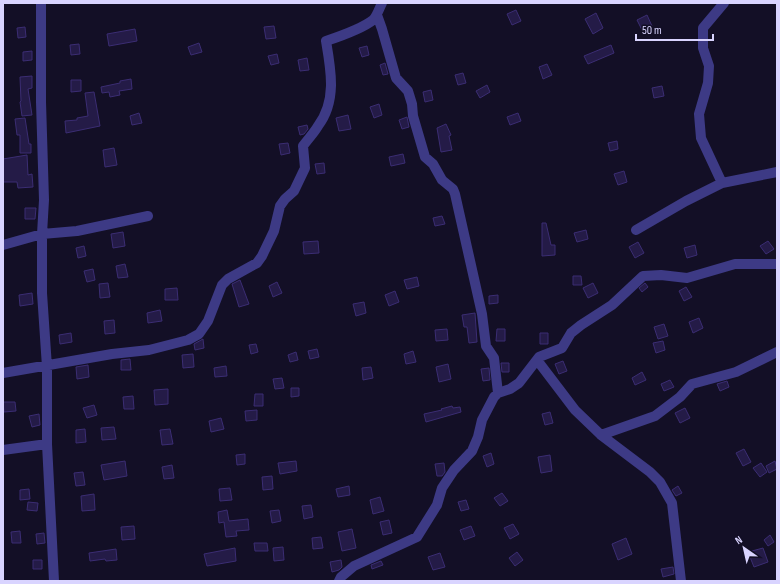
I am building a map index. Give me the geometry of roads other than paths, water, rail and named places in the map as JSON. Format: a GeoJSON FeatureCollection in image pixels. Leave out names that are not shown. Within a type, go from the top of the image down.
{"type":"FeatureCollection","features":[{"type":"Feature","properties":{"kind":"street"},"geometry":{"type":"LineString","coordinates":[[41,3],[41,102],[44,200],[42,234],[42,293],[47,366],[47,444],[54,581]]}},
{"type":"Feature","properties":{"kind":"street"},"geometry":{"type":"LineString","coordinates":[[3,373],[112,354],[149,350],[188,340],[199,334],[208,321],[222,285],[228,279],[257,262],[262,256],[274,231],[280,206],[294,191],[305,168],[303,146],[319,126],[331,97],[330,66],[326,41],[373,20],[382,3]]}},
{"type":"Feature","properties":{"kind":"street"},"geometry":{"type":"LineString","coordinates":[[722,183],[701,138],[699,114],[708,83],[709,66],[703,48],[703,28],[724,3]]}},
{"type":"Feature","properties":{"kind":"street"},"geometry":{"type":"LineString","coordinates":[[376,15],[382,29],[396,78],[404,86],[410,98],[413,116],[425,157],[433,164],[442,180],[453,189],[455,194],[482,314],[486,346],[494,358],[498,393]]}},
{"type":"Feature","properties":{"kind":"street"},"geometry":{"type":"LineString","coordinates":[[636,230],[686,201],[722,183],[777,172]]}},
{"type":"Feature","properties":{"kind":"street"},"geometry":{"type":"LineString","coordinates":[[3,244],[42,234],[77,231],[148,216]]}},
{"type":"Feature","properties":{"kind":"street"},"geometry":{"type":"LineString","coordinates":[[339,581],[341,577],[354,566],[417,537],[437,505],[442,488],[454,470],[472,451],[478,437],[482,420],[494,396],[498,393],[510,390],[519,383],[539,357],[562,348],[571,333],[612,305],[643,276],[661,275],[687,278],[735,264],[777,264]]}},
{"type":"Feature","properties":{"kind":"street"},"geometry":{"type":"LineString","coordinates":[[601,435],[655,416],[680,397],[692,384],[736,372],[777,352]]}},
{"type":"Feature","properties":{"kind":"street"},"geometry":{"type":"LineString","coordinates":[[537,360],[575,410],[601,435],[650,472],[660,482],[672,503],[681,581]]}},
{"type":"Feature","properties":{"kind":"street"},"geometry":{"type":"LineString","coordinates":[[3,450],[47,444]]}}]}
